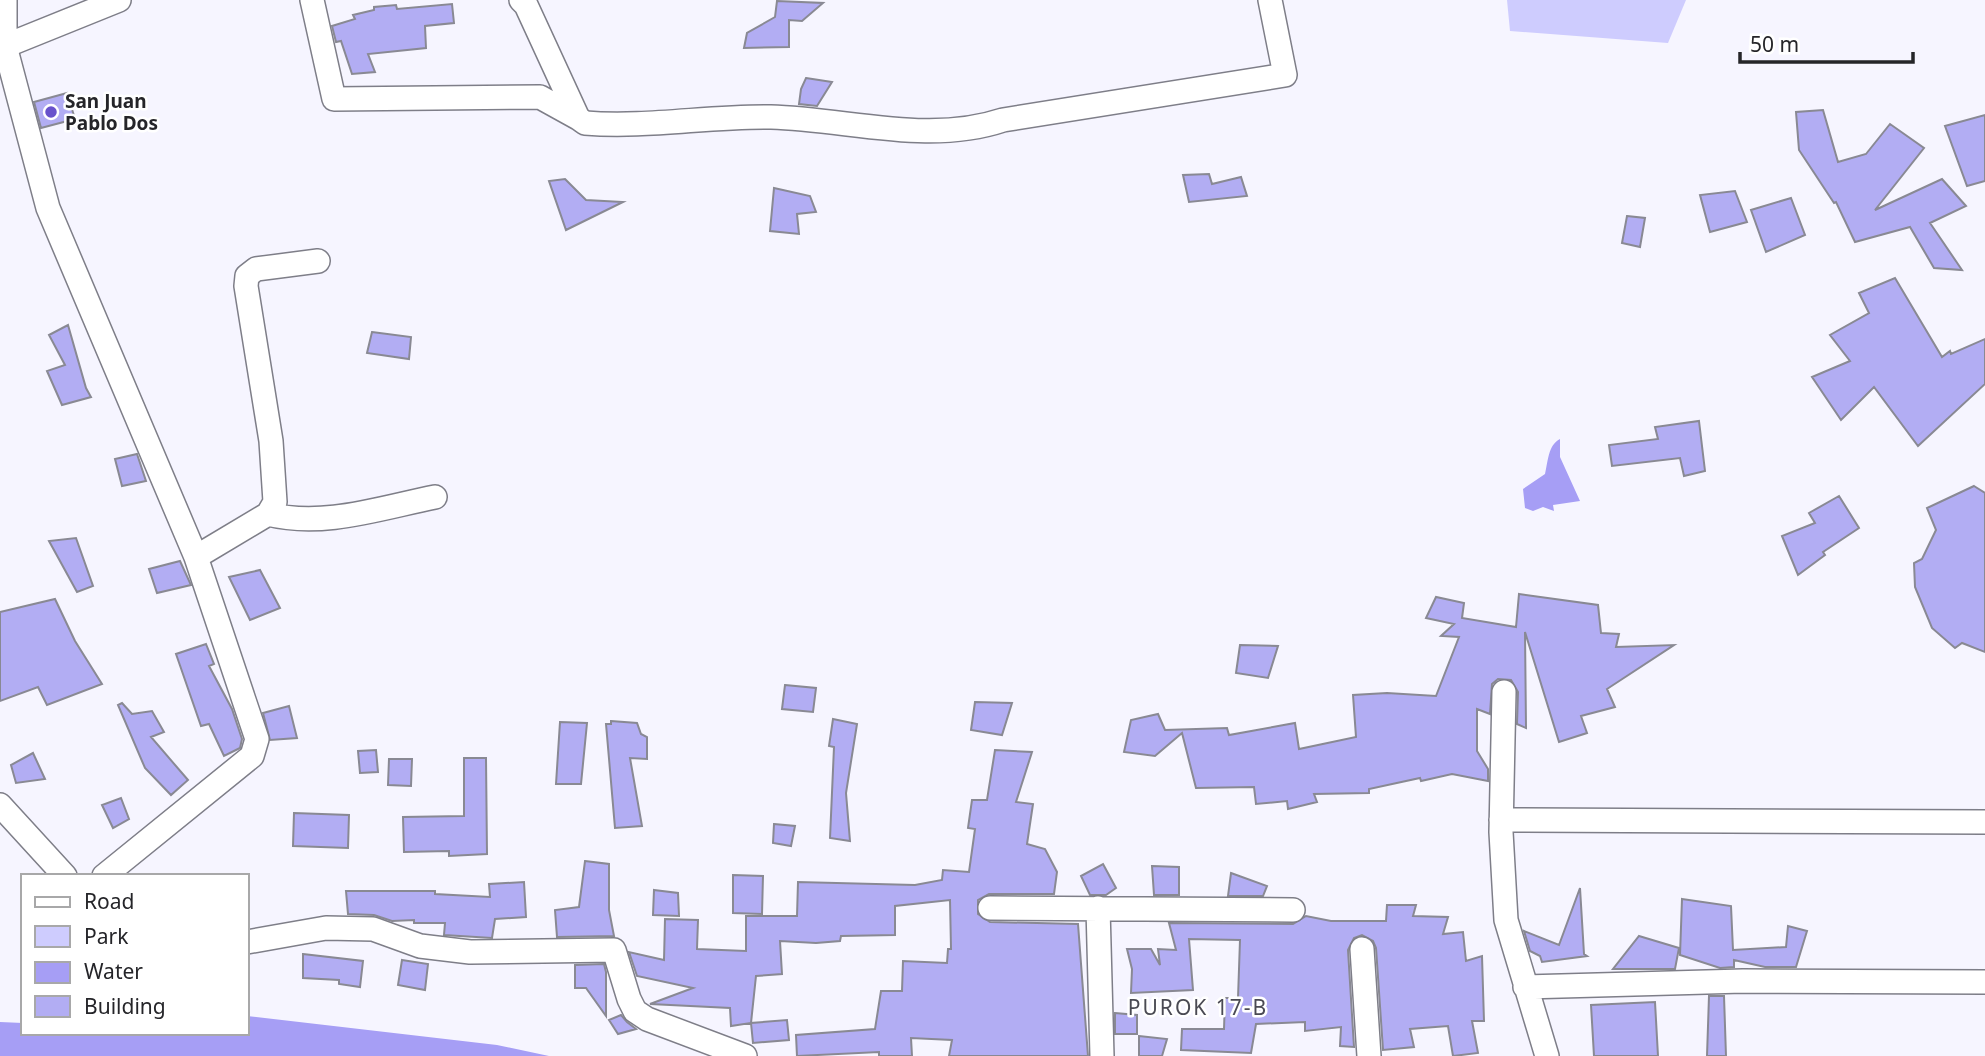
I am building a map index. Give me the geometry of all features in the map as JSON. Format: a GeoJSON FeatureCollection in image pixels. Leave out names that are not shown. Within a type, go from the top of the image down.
{"type":"FeatureCollection","features":[{"type":"Feature","properties":{"kind":"street"},"geometry":{"type":"LineString","coordinates":[[5,0],[9,110],[196,557],[257,739],[253,756],[106,874]]}},
{"type":"Feature","properties":{"kind":"street"},"geometry":{"type":"LineString","coordinates":[[5,46],[119,0]]}},
{"type":"Feature","properties":{"kind":"street"},"geometry":{"type":"LineString","coordinates":[[312,0],[334,99],[540,97],[585,123],[604,125],[772,117],[902,130],[971,128],[1003,120],[1286,75],[1270,0]]}},
{"type":"Feature","properties":{"kind":"street"},"geometry":{"type":"LineString","coordinates":[[521,0],[526,5],[578,118]]}},
{"type":"Feature","properties":{"kind":"street"},"geometry":{"type":"LineString","coordinates":[[196,557],[268,514],[275,502],[271,441],[246,286],[247,276],[256,269],[318,261]]}},
{"type":"Feature","properties":{"kind":"street"},"geometry":{"type":"LineString","coordinates":[[268,514],[319,520],[435,497]]}},
{"type":"Feature","properties":{"kind":"street"},"geometry":{"type":"LineString","coordinates":[[1504,692],[1502,820],[1506,920],[1546,1056]]}},
{"type":"Feature","properties":{"kind":"street"},"geometry":{"type":"LineString","coordinates":[[0,805],[63,874]]}},
{"type":"Feature","properties":{"kind":"street"},"geometry":{"type":"LineString","coordinates":[[1502,820],[1985,822]]}},
{"type":"Feature","properties":{"kind":"street"},"geometry":{"type":"LineString","coordinates":[[990,908],[1293,910]]}},
{"type":"Feature","properties":{"kind":"street"},"geometry":{"type":"LineString","coordinates":[[1098,908],[1102,1056]]}},
{"type":"Feature","properties":{"kind":"street"},"geometry":{"type":"LineString","coordinates":[[248,942],[326,928],[373,929],[420,946],[470,952],[614,950],[635,1011],[745,1056]]}},
{"type":"Feature","properties":{"kind":"street"},"geometry":{"type":"LineString","coordinates":[[1362,949],[1369,1056]]}},
{"type":"Feature","properties":{"kind":"street"},"geometry":{"type":"LineString","coordinates":[[1525,987],[1743,981],[1985,982]]}},
{"type":"Feature","properties":{"kind":"green space"},"geometry":{"type":"Polygon","coordinates":[[[1507,0],[1686,0],[1668,43],[1510,31],[1507,0]]]}},
{"type":"Feature","properties":{"kind":"water"},"geometry":{"type":"Polygon","coordinates":[[[1560,439],[1560,457],[1580,501],[1553,505],[1554,511],[1543,507],[1533,511],[1525,508],[1523,489],[1545,474],[1551,450],[1560,439]]]}},
{"type":"Feature","properties":{"kind":"water"},"geometry":{"type":"Polygon","coordinates":[[[248,1016],[497,1045],[549,1056],[0,1056],[0,1022],[21,1023],[21,1035],[248,1035],[248,1016]]]}},
{"type":"Feature","properties":{"kind":"building"},"geometry":{"type":"Polygon","coordinates":[[[777,1],[823,3],[802,21],[789,20],[789,47],[744,48],[747,33],[775,17],[777,1]]]}},
{"type":"Feature","properties":{"kind":"building"},"geometry":{"type":"Polygon","coordinates":[[[452,4],[454,23],[425,26],[426,48],[368,54],[375,72],[352,74],[341,41],[336,42],[332,26],[355,19],[353,15],[374,10],[374,7],[396,5],[397,9],[452,4]]]}},
{"type":"Feature","properties":{"kind":"building"},"geometry":{"type":"Polygon","coordinates":[[[806,78],[832,82],[817,106],[799,104],[806,78]]]}},
{"type":"Feature","properties":{"kind":"building","name":"San Juan Pablo Dos"},"geometry":{"type":"Polygon","coordinates":[[[67,93],[75,119],[41,128],[34,102],[67,93]]]}},
{"type":"Feature","properties":{"kind":"building"},"geometry":{"type":"Polygon","coordinates":[[[1823,110],[1838,162],[1866,154],[1890,124],[1924,148],[1875,210],[1942,179],[1966,206],[1930,223],[1962,270],[1934,268],[1910,227],[1855,242],[1836,202],[1834,203],[1799,150],[1796,112],[1823,110]]]}},
{"type":"Feature","properties":{"kind":"building"},"geometry":{"type":"Polygon","coordinates":[[[1985,115],[1985,181],[1967,186],[1945,126],[1985,115]]]}},
{"type":"Feature","properties":{"kind":"building"},"geometry":{"type":"Polygon","coordinates":[[[1209,174],[1212,184],[1241,177],[1247,196],[1189,202],[1183,175],[1209,174]]]}},
{"type":"Feature","properties":{"kind":"building"},"geometry":{"type":"Polygon","coordinates":[[[565,179],[586,200],[623,202],[566,230],[549,181],[565,179]]]}},
{"type":"Feature","properties":{"kind":"building"},"geometry":{"type":"Polygon","coordinates":[[[774,188],[810,196],[816,212],[797,214],[799,234],[770,231],[774,188]]]}},
{"type":"Feature","properties":{"kind":"building"},"geometry":{"type":"Polygon","coordinates":[[[1735,191],[1747,222],[1710,232],[1700,195],[1735,191]]]}},
{"type":"Feature","properties":{"kind":"building"},"geometry":{"type":"Polygon","coordinates":[[[1791,198],[1805,235],[1766,252],[1751,210],[1791,198]]]}},
{"type":"Feature","properties":{"kind":"building"},"geometry":{"type":"Polygon","coordinates":[[[1627,216],[1645,218],[1640,247],[1622,243],[1627,216]]]}},
{"type":"Feature","properties":{"kind":"building"},"geometry":{"type":"Polygon","coordinates":[[[1895,278],[1942,357],[1950,351],[1951,354],[1985,339],[1985,384],[1918,446],[1874,387],[1841,420],[1812,377],[1850,361],[1830,335],[1869,313],[1859,293],[1895,278]]]}},
{"type":"Feature","properties":{"kind":"building"},"geometry":{"type":"Polygon","coordinates":[[[68,325],[91,397],[62,405],[47,371],[65,365],[49,335],[68,325]]]}},
{"type":"Feature","properties":{"kind":"building"},"geometry":{"type":"Polygon","coordinates":[[[372,332],[411,337],[409,359],[367,353],[372,332]]]}},
{"type":"Feature","properties":{"kind":"building"},"geometry":{"type":"Polygon","coordinates":[[[1699,421],[1705,471],[1684,476],[1680,458],[1612,466],[1609,445],[1658,439],[1655,427],[1699,421]]]}},
{"type":"Feature","properties":{"kind":"building"},"geometry":{"type":"Polygon","coordinates":[[[137,454],[146,481],[122,486],[115,459],[137,454]]]}},
{"type":"Feature","properties":{"kind":"building"},"geometry":{"type":"Polygon","coordinates":[[[1974,486],[1985,493],[1985,652],[1962,643],[1955,648],[1932,628],[1915,587],[1914,563],[1922,559],[1936,530],[1927,508],[1974,486]]]}},
{"type":"Feature","properties":{"kind":"building"},"geometry":{"type":"Polygon","coordinates":[[[1839,496],[1859,528],[1823,552],[1825,555],[1798,575],[1782,536],[1815,523],[1809,513],[1839,496]]]}},
{"type":"Feature","properties":{"kind":"building"},"geometry":{"type":"Polygon","coordinates":[[[76,538],[93,586],[77,592],[49,541],[76,538]]]}},
{"type":"Feature","properties":{"kind":"building"},"geometry":{"type":"Polygon","coordinates":[[[180,561],[191,585],[157,593],[149,569],[180,561]]]}},
{"type":"Feature","properties":{"kind":"building"},"geometry":{"type":"Polygon","coordinates":[[[260,570],[280,608],[250,620],[229,577],[260,570]]]}},
{"type":"Feature","properties":{"kind":"building"},"geometry":{"type":"Polygon","coordinates":[[[1519,594],[1598,605],[1601,633],[1619,634],[1616,647],[1674,645],[1607,689],[1615,707],[1581,716],[1587,733],[1559,742],[1525,632],[1526,728],[1517,724],[1518,692],[1511,680],[1498,679],[1492,684],[1490,714],[1477,709],[1477,751],[1488,769],[1488,781],[1452,774],[1421,781],[1420,778],[1369,789],[1369,793],[1314,794],[1317,802],[1288,809],[1287,801],[1256,804],[1254,787],[1196,788],[1182,733],[1155,756],[1124,752],[1131,720],[1158,714],[1165,730],[1227,728],[1229,735],[1295,723],[1299,749],[1356,737],[1353,695],[1387,693],[1436,696],[1459,637],[1441,636],[1454,624],[1426,618],[1436,597],[1464,603],[1462,618],[1516,627],[1519,594]]]}},
{"type":"Feature","properties":{"kind":"building"},"geometry":{"type":"Polygon","coordinates":[[[55,599],[75,641],[102,684],[47,705],[38,687],[0,701],[0,612],[55,599]]]}},
{"type":"Feature","properties":{"kind":"building"},"geometry":{"type":"Polygon","coordinates":[[[206,644],[214,664],[209,666],[232,709],[242,739],[240,748],[224,756],[209,724],[201,726],[176,654],[206,644]]]}},
{"type":"Feature","properties":{"kind":"building"},"geometry":{"type":"Polygon","coordinates":[[[1240,645],[1278,646],[1268,678],[1236,673],[1240,645]]]}},
{"type":"Feature","properties":{"kind":"building"},"geometry":{"type":"Polygon","coordinates":[[[785,685],[816,688],[813,712],[782,709],[785,685]]]}},
{"type":"Feature","properties":{"kind":"building"},"geometry":{"type":"Polygon","coordinates":[[[975,702],[1012,703],[1002,735],[971,730],[975,702]]]}},
{"type":"Feature","properties":{"kind":"building"},"geometry":{"type":"Polygon","coordinates":[[[122,703],[132,714],[152,711],[164,732],[151,737],[188,780],[171,795],[145,768],[118,705],[122,703]]]}},
{"type":"Feature","properties":{"kind":"building"},"geometry":{"type":"Polygon","coordinates":[[[289,706],[297,738],[270,740],[263,713],[289,706]]]}},
{"type":"Feature","properties":{"kind":"building"},"geometry":{"type":"Polygon","coordinates":[[[833,719],[857,724],[846,793],[850,841],[830,838],[834,747],[829,746],[833,719]]]}},
{"type":"Feature","properties":{"kind":"building"},"geometry":{"type":"Polygon","coordinates":[[[611,721],[637,723],[641,734],[647,737],[647,759],[630,758],[642,826],[615,828],[606,724],[611,724],[611,721]]]}},
{"type":"Feature","properties":{"kind":"building"},"geometry":{"type":"Polygon","coordinates":[[[560,722],[587,723],[581,784],[556,784],[560,722]]]}},
{"type":"Feature","properties":{"kind":"building"},"geometry":{"type":"Polygon","coordinates":[[[376,750],[378,772],[360,773],[358,751],[376,750]]]}},
{"type":"Feature","properties":{"kind":"building"},"geometry":{"type":"Polygon","coordinates":[[[995,750],[1032,752],[1016,802],[1033,804],[1027,844],[1045,849],[1057,872],[1054,894],[989,894],[978,900],[978,914],[990,922],[1078,924],[1088,1056],[949,1056],[952,1040],[911,1038],[912,1056],[879,1056],[879,1052],[797,1056],[796,1035],[875,1029],[881,991],[902,991],[903,961],[947,963],[948,949],[951,949],[950,900],[895,906],[895,935],[841,936],[840,941],[816,943],[780,941],[782,974],[756,976],[751,1023],[731,1026],[730,1008],[650,1004],[693,988],[637,976],[629,952],[664,960],[665,919],[698,920],[697,949],[746,951],[746,916],[797,916],[798,882],[915,885],[942,880],[943,870],[969,872],[975,829],[968,828],[972,800],[987,800],[995,750]]]}},
{"type":"Feature","properties":{"kind":"building"},"geometry":{"type":"Polygon","coordinates":[[[33,753],[45,779],[16,783],[11,765],[33,753]]]}},
{"type":"Feature","properties":{"kind":"building"},"geometry":{"type":"Polygon","coordinates":[[[464,758],[486,758],[487,854],[449,856],[449,851],[404,852],[403,817],[464,816],[464,758]]]}},
{"type":"Feature","properties":{"kind":"building"},"geometry":{"type":"Polygon","coordinates":[[[389,759],[412,759],[411,786],[388,785],[389,759]]]}},
{"type":"Feature","properties":{"kind":"building"},"geometry":{"type":"Polygon","coordinates":[[[121,798],[129,819],[113,828],[102,805],[121,798]]]}},
{"type":"Feature","properties":{"kind":"building"},"geometry":{"type":"Polygon","coordinates":[[[294,813],[349,815],[348,848],[293,846],[294,813]]]}},
{"type":"Feature","properties":{"kind":"building"},"geometry":{"type":"Polygon","coordinates":[[[774,824],[795,826],[791,846],[773,843],[774,824]]]}},
{"type":"Feature","properties":{"kind":"building"},"geometry":{"type":"Polygon","coordinates":[[[585,861],[609,864],[609,910],[614,936],[557,937],[555,910],[579,907],[585,861]]]}},
{"type":"Feature","properties":{"kind":"building"},"geometry":{"type":"Polygon","coordinates":[[[1103,864],[1116,888],[1106,895],[1090,895],[1081,876],[1103,864]]]}},
{"type":"Feature","properties":{"kind":"building"},"geometry":{"type":"Polygon","coordinates":[[[1152,866],[1179,867],[1179,895],[1154,895],[1152,866]]]}},
{"type":"Feature","properties":{"kind":"building"},"geometry":{"type":"Polygon","coordinates":[[[1231,873],[1267,886],[1263,896],[1228,896],[1231,873]]]}},
{"type":"Feature","properties":{"kind":"building"},"geometry":{"type":"Polygon","coordinates":[[[733,875],[763,876],[762,914],[733,913],[733,875]]]}},
{"type":"Feature","properties":{"kind":"building"},"geometry":{"type":"Polygon","coordinates":[[[524,882],[526,917],[495,919],[492,938],[444,935],[445,923],[392,921],[374,915],[348,914],[346,891],[435,891],[435,894],[490,897],[489,884],[524,882]]]}},
{"type":"Feature","properties":{"kind":"building"},"geometry":{"type":"Polygon","coordinates":[[[1580,888],[1584,954],[1587,956],[1542,962],[1540,956],[1530,951],[1524,931],[1559,945],[1580,888]]]}},
{"type":"Feature","properties":{"kind":"building"},"geometry":{"type":"Polygon","coordinates":[[[654,890],[678,893],[679,916],[653,915],[654,890]]]}},
{"type":"Feature","properties":{"kind":"building"},"geometry":{"type":"Polygon","coordinates":[[[1682,899],[1731,906],[1733,950],[1786,947],[1788,926],[1807,931],[1796,967],[1765,967],[1734,960],[1734,967],[1720,968],[1680,955],[1682,899]]]}},
{"type":"Feature","properties":{"kind":"building"},"geometry":{"type":"Polygon","coordinates":[[[1387,905],[1416,905],[1413,916],[1448,917],[1443,934],[1463,932],[1466,961],[1482,956],[1484,1021],[1472,1021],[1478,1053],[1453,1056],[1448,1026],[1410,1029],[1414,1047],[1383,1050],[1376,948],[1373,941],[1362,935],[1354,938],[1348,950],[1354,1047],[1340,1046],[1341,1027],[1305,1031],[1305,1022],[1256,1024],[1251,1053],[1181,1050],[1182,1029],[1224,1029],[1225,998],[1238,998],[1240,940],[1189,939],[1193,990],[1131,993],[1132,969],[1127,949],[1151,949],[1160,965],[1158,949],[1176,950],[1169,923],[1293,924],[1306,916],[1331,921],[1386,921],[1387,905]]]}},
{"type":"Feature","properties":{"kind":"building"},"geometry":{"type":"Polygon","coordinates":[[[1639,936],[1679,948],[1675,969],[1613,969],[1639,936]]]}},
{"type":"Feature","properties":{"kind":"building"},"geometry":{"type":"Polygon","coordinates":[[[303,954],[363,961],[360,987],[339,984],[339,980],[303,978],[303,954]]]}},
{"type":"Feature","properties":{"kind":"building"},"geometry":{"type":"Polygon","coordinates":[[[402,960],[428,964],[425,990],[398,985],[402,960]]]}},
{"type":"Feature","properties":{"kind":"building"},"geometry":{"type":"Polygon","coordinates":[[[604,964],[606,1016],[586,988],[575,988],[575,965],[604,964]]]}},
{"type":"Feature","properties":{"kind":"building"},"geometry":{"type":"Polygon","coordinates":[[[1709,996],[1724,996],[1726,1056],[1707,1056],[1709,996]]]}},
{"type":"Feature","properties":{"kind":"building"},"geometry":{"type":"Polygon","coordinates":[[[1655,1002],[1658,1056],[1594,1056],[1591,1005],[1655,1002]]]}},
{"type":"Feature","properties":{"kind":"building"},"geometry":{"type":"Polygon","coordinates":[[[1115,1013],[1137,1015],[1137,1034],[1115,1034],[1115,1013]]]}},
{"type":"Feature","properties":{"kind":"building"},"geometry":{"type":"Polygon","coordinates":[[[621,1015],[636,1029],[618,1034],[609,1020],[621,1015]]]}},
{"type":"Feature","properties":{"kind":"building"},"geometry":{"type":"Polygon","coordinates":[[[787,1020],[789,1040],[753,1043],[751,1023],[787,1020]]]}},
{"type":"Feature","properties":{"kind":"building"},"geometry":{"type":"Polygon","coordinates":[[[1139,1036],[1167,1039],[1162,1056],[1139,1056],[1139,1036]]]}},
{"type":"Feature","properties":{"kind":"place","name":"San Juan Pablo Dos"},"geometry":{"type":"Point","coordinates":[51,112]}},
{"type":"Feature","properties":{"kind":"district","name":"PUROK 17-B"},"geometry":{"type":"Point","coordinates":[1198,1008]}}]}
